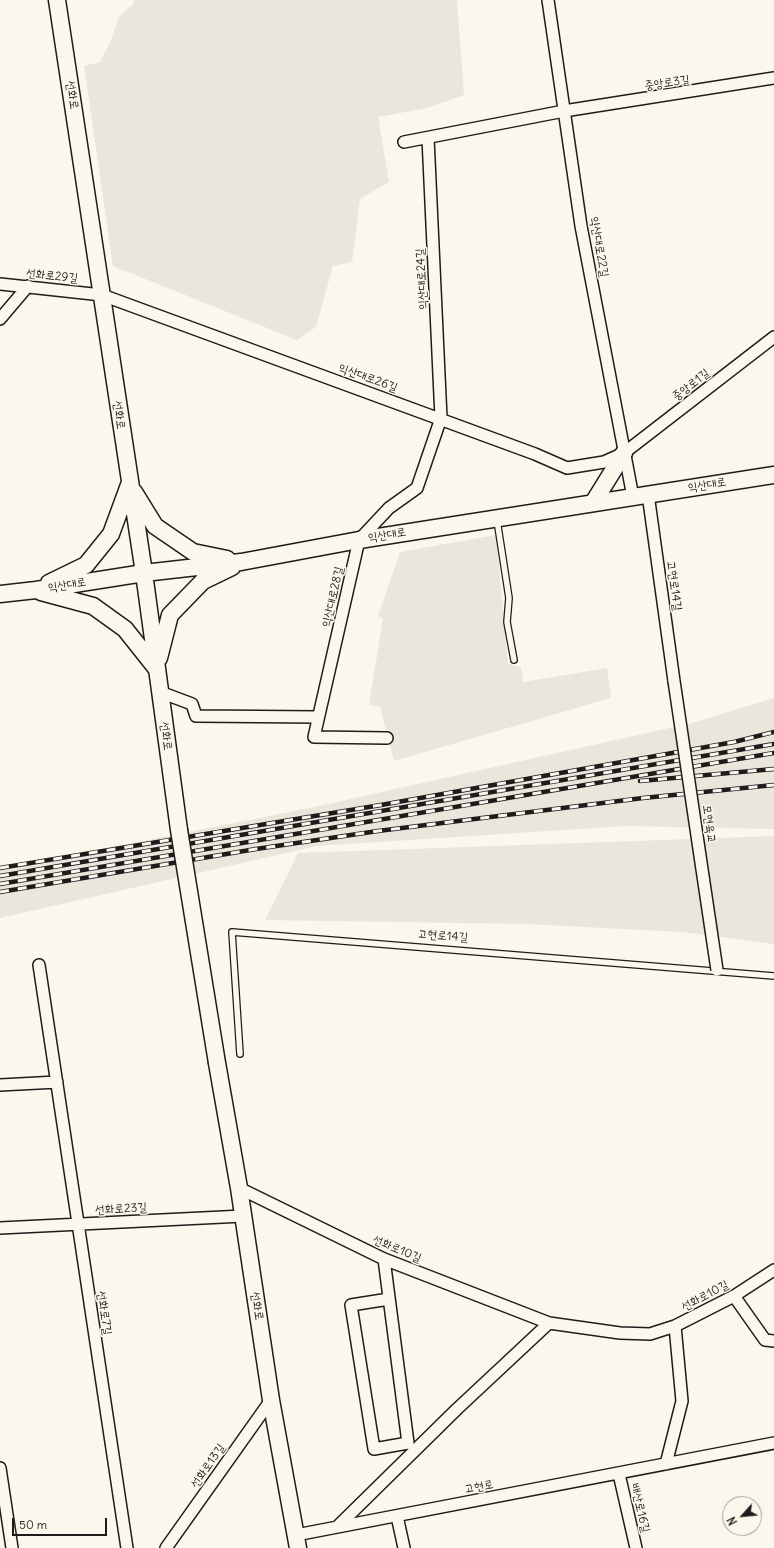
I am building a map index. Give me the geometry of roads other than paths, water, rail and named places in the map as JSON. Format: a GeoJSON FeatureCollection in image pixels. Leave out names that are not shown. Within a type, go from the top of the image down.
{"type":"FeatureCollection","features":[{"type":"Feature","properties":{"kind":"main road","name":"선화로"},"geometry":{"type":"LineString","coordinates":[[57,0],[129,484],[144,573],[179,830],[239,1188],[272,1400],[297,1542]]}},
{"type":"Feature","properties":{"kind":"main road"},"geometry":{"type":"LineString","coordinates":[[593,503],[624,453]]}},
{"type":"Feature","properties":{"kind":"main road","name":"익산대로"},"geometry":{"type":"LineString","coordinates":[[0,594],[36,590],[144,573],[241,562],[496,517],[774,475]]}},
{"type":"Feature","properties":{"kind":"main road"},"geometry":{"type":"LineString","coordinates":[[129,484],[155,526],[193,552],[241,562]]}},
{"type":"Feature","properties":{"kind":"main road"},"geometry":{"type":"LineString","coordinates":[[36,590],[86,565],[111,534],[129,484]]}},
{"type":"Feature","properties":{"kind":"main road"},"geometry":{"type":"LineString","coordinates":[[156,668],[170,615],[203,581],[241,562]]}},
{"type":"Feature","properties":{"kind":"main road"},"geometry":{"type":"LineString","coordinates":[[36,590],[93,606],[125,629],[156,668]]}},
{"type":"Feature","properties":{"kind":"street","name":"익산대로22길"},"geometry":{"type":"LineString","coordinates":[[548,0],[581,226],[624,453],[640,496]]}},
{"type":"Feature","properties":{"kind":"street","name":"중앙로3길"},"geometry":{"type":"LineString","coordinates":[[564,111],[774,78]]}},
{"type":"Feature","properties":{"kind":"street"},"geometry":{"type":"LineString","coordinates":[[404,142],[564,111]]}},
{"type":"Feature","properties":{"kind":"street","name":"익산대로24길"},"geometry":{"type":"LineString","coordinates":[[428,138],[441,418]]}},
{"type":"Feature","properties":{"kind":"street","name":"선화로29길"},"geometry":{"type":"LineString","coordinates":[[0,284],[102,295]]}},
{"type":"Feature","properties":{"kind":"street"},"geometry":{"type":"LineString","coordinates":[[0,320],[28,286]]}},
{"type":"Feature","properties":{"kind":"street","name":"익산대로26길"},"geometry":{"type":"LineString","coordinates":[[102,295],[441,418],[467,430],[535,454],[567,468],[604,462],[624,453]]}},
{"type":"Feature","properties":{"kind":"street","name":"중앙로1길"},"geometry":{"type":"LineString","coordinates":[[624,453],[774,338]]}},
{"type":"Feature","properties":{"kind":"street"},"geometry":{"type":"LineString","coordinates":[[359,540],[389,508],[417,488],[441,418]]}},
{"type":"Feature","properties":{"kind":"street","name":"고현로14길"},"geometry":{"type":"LineString","coordinates":[[640,496],[674,681]]}},
{"type":"Feature","properties":{"kind":"street","name":"익산대로28길"},"geometry":{"type":"LineString","coordinates":[[359,540],[314,737],[387,738]]}},
{"type":"Feature","properties":{"kind":"street","name":"모현육교"},"geometry":{"type":"LineString","coordinates":[[674,681],[717,970]]}},
{"type":"Feature","properties":{"kind":"street"},"geometry":{"type":"LineString","coordinates":[[160,692],[192,704],[196,716],[318,717]]}},
{"type":"Feature","properties":{"kind":"street","name":"선화로7길"},"geometry":{"type":"LineString","coordinates":[[39,965],[127,1548]]}},
{"type":"Feature","properties":{"kind":"street"},"geometry":{"type":"LineString","coordinates":[[0,1085],[57,1082]]}},
{"type":"Feature","properties":{"kind":"street","name":"선화로10길"},"geometry":{"type":"LineString","coordinates":[[239,1188],[384,1259],[549,1322],[620,1333],[650,1334],[675,1326],[734,1296],[774,1270]]}},
{"type":"Feature","properties":{"kind":"street","name":"선화로23길"},"geometry":{"type":"LineString","coordinates":[[0,1228],[243,1216]]}},
{"type":"Feature","properties":{"kind":"street"},"geometry":{"type":"LineString","coordinates":[[384,1259],[408,1443],[374,1449],[351,1305],[389,1299]]}},
{"type":"Feature","properties":{"kind":"street"},"geometry":{"type":"LineString","coordinates":[[734,1296],[765,1340],[774,1341]]}},
{"type":"Feature","properties":{"kind":"street"},"geometry":{"type":"LineString","coordinates":[[338,1526],[457,1409],[549,1322]]}},
{"type":"Feature","properties":{"kind":"street"},"geometry":{"type":"LineString","coordinates":[[666,1464],[682,1401],[675,1326]]}},
{"type":"Feature","properties":{"kind":"street","name":"선화로13길"},"geometry":{"type":"LineString","coordinates":[[166,1548],[272,1400]]}},
{"type":"Feature","properties":{"kind":"street","name":"고현로"},"geometry":{"type":"LineString","coordinates":[[297,1542],[338,1526],[619,1474],[774,1443]]}},
{"type":"Feature","properties":{"kind":"street"},"geometry":{"type":"LineString","coordinates":[[0,1468],[12,1548]]}},
{"type":"Feature","properties":{"kind":"street","name":"배산로16길"},"geometry":{"type":"LineString","coordinates":[[619,1474],[636,1548]]}},
{"type":"Feature","properties":{"kind":"street"},"geometry":{"type":"LineString","coordinates":[[397,1516],[404,1548]]}},
{"type":"Feature","properties":{"kind":"lane"},"geometry":{"type":"LineString","coordinates":[[496,517],[509,598],[507,622],[514,660]]}},
{"type":"Feature","properties":{"kind":"lane","name":"고현로14길"},"geometry":{"type":"LineString","coordinates":[[240,1054],[232,932],[717,970],[774,976]]}},
{"type":"Feature","properties":{"kind":"railway"},"geometry":{"type":"LineString","coordinates":[[0,868],[381,805],[734,742],[774,732]]}},
{"type":"Feature","properties":{"kind":"railway"},"geometry":{"type":"LineString","coordinates":[[0,876],[774,744]]}},
{"type":"Feature","properties":{"kind":"railway"},"geometry":{"type":"LineString","coordinates":[[0,884],[774,753]]}},
{"type":"Feature","properties":{"kind":"railway"},"geometry":{"type":"LineString","coordinates":[[640,781],[774,769]]}},
{"type":"Feature","properties":{"kind":"railway"},"geometry":{"type":"LineString","coordinates":[[0,892],[256,849],[378,831],[643,798],[774,785]]}}]}
